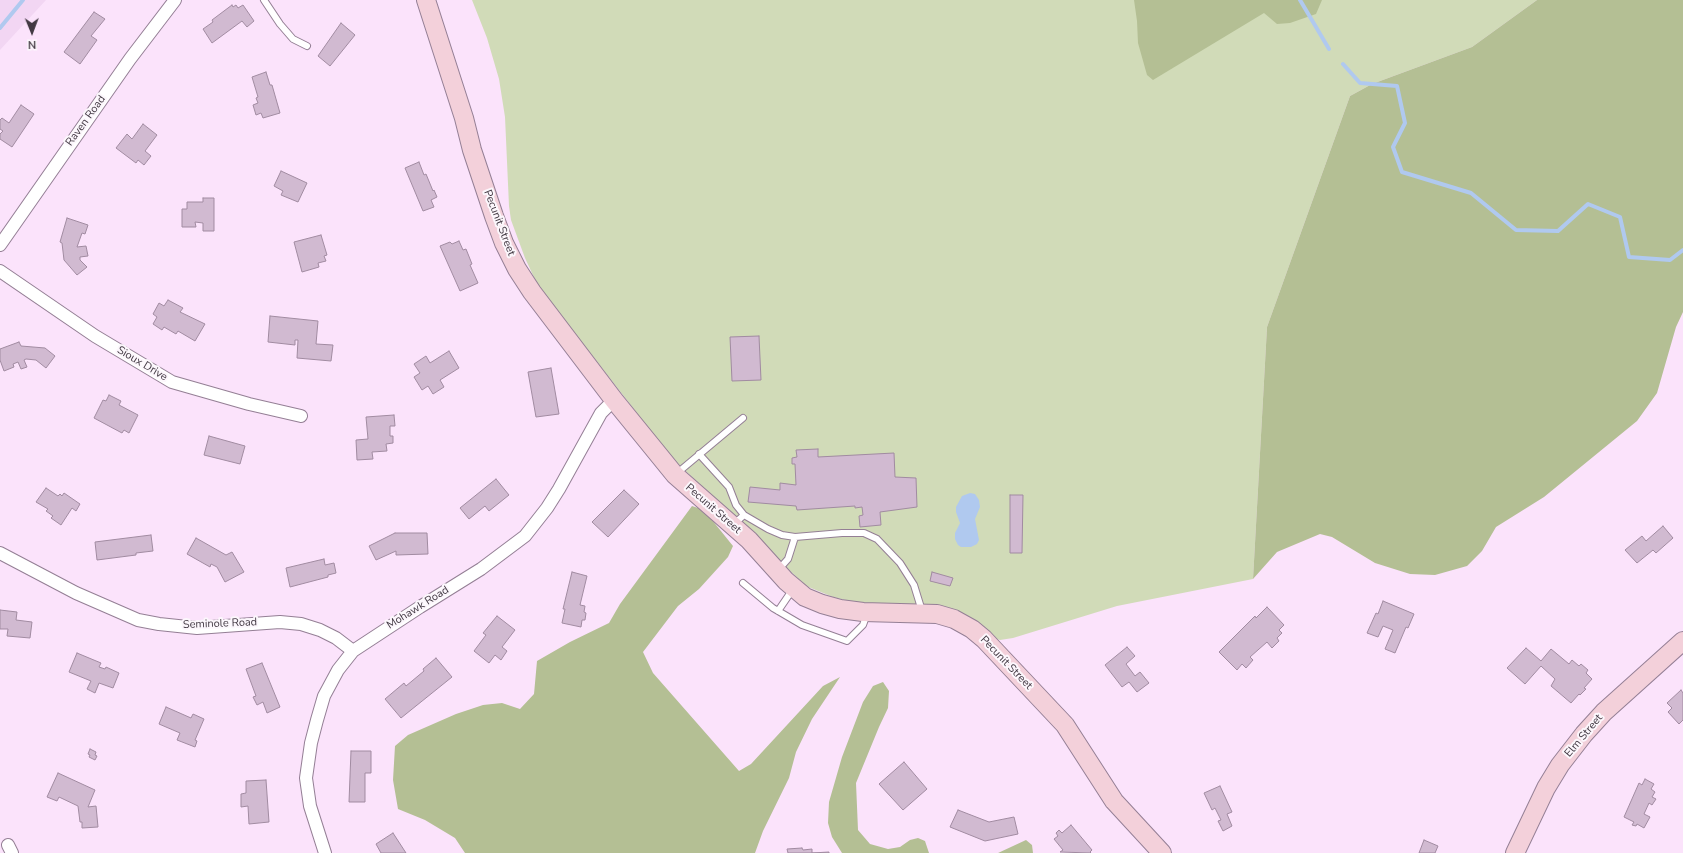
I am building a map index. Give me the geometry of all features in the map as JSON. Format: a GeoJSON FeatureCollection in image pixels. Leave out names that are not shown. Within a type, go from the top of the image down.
{"type":"FeatureCollection","features":[{"type":"Feature","properties":{"kind":"street","name":"Raven Road"},"geometry":{"type":"LineString","coordinates":[[0,245],[134,53],[175,0]]}},
{"type":"Feature","properties":{"kind":"street","name":"Pecunit Street"},"geometry":{"type":"LineString","coordinates":[[426,0],[464,118],[472,150],[504,243],[517,269],[532,292],[614,400],[675,475],[738,520],[778,571],[793,588],[805,597],[840,609],[868,612],[937,614],[954,619],[964,624],[984,639],[1065,725],[1114,800],[1162,853]]}},
{"type":"Feature","properties":{"kind":"street","name":"Sioux Drive"},"geometry":{"type":"LineString","coordinates":[[0,271],[95,336],[172,382],[249,404],[302,416]]}},
{"type":"Feature","properties":{"kind":"street","name":"Mohawk Road"},"geometry":{"type":"LineString","coordinates":[[325,853],[310,806],[306,778],[311,744],[324,696],[338,670],[354,650],[481,569],[525,536],[547,508],[559,489],[601,413],[614,400]]}},
{"type":"Feature","properties":{"kind":"street","name":"Seminole Road"},"geometry":{"type":"LineString","coordinates":[[0,554],[76,593],[138,620],[197,628],[280,622],[300,624],[320,630],[336,638],[354,650]]}},
{"type":"Feature","properties":{"kind":"street","name":"Elm Street"},"geometry":{"type":"LineString","coordinates":[[1515,853],[1546,788],[1560,765],[1584,734],[1604,712],[1683,641]]}},
{"type":"Feature","properties":{"kind":"lane"},"geometry":{"type":"LineString","coordinates":[[264,0],[280,24],[293,39],[307,46]]}},
{"type":"Feature","properties":{"kind":"lane"},"geometry":{"type":"LineString","coordinates":[[675,475],[743,418]]}},
{"type":"Feature","properties":{"kind":"lane"},"geometry":{"type":"LineString","coordinates":[[699,454],[729,487],[736,505],[738,520],[795,537],[864,533],[881,542],[893,555],[908,576],[918,594],[922,613]]}},
{"type":"Feature","properties":{"kind":"lane"},"geometry":{"type":"LineString","coordinates":[[778,571],[788,559],[795,537]]}},
{"type":"Feature","properties":{"kind":"lane"},"geometry":{"type":"LineString","coordinates":[[743,582],[778,611],[802,625],[847,642],[863,625],[868,612]]}},
{"type":"Feature","properties":{"kind":"lane"},"geometry":{"type":"LineString","coordinates":[[778,611],[793,588]]}},
{"type":"Feature","properties":{"kind":"shaded area"},"geometry":{"type":"Polygon","coordinates":[[[0,0],[46,0],[0,50],[0,0]]]}},
{"type":"Feature","properties":{"kind":"green space"},"geometry":{"type":"Polygon","coordinates":[[[472,0],[1537,0],[1472,47],[1372,84],[1350,96],[1267,327],[1253,579],[1117,606],[1013,638],[1000,640],[873,604],[858,603],[833,597],[806,586],[671,457],[538,286],[525,258],[511,220],[505,117],[499,79],[487,38],[472,0]]]}},
{"type":"Feature","properties":{"kind":"green space"},"geometry":{"type":"Polygon","coordinates":[[[1134,0],[1322,0],[1316,14],[1290,23],[1277,24],[1264,13],[1153,80],[1147,75],[1138,43],[1134,0]]]}},
{"type":"Feature","properties":{"kind":"green space"},"geometry":{"type":"Polygon","coordinates":[[[1537,0],[1683,0],[1683,312],[1676,327],[1657,393],[1637,421],[1544,497],[1496,527],[1482,551],[1467,566],[1435,575],[1410,574],[1375,563],[1332,537],[1320,534],[1277,552],[1253,579],[1267,327],[1350,96],[1372,84],[1472,47],[1537,0]]]}},
{"type":"Feature","properties":{"kind":"green space"},"geometry":{"type":"Polygon","coordinates":[[[692,506],[704,510],[733,546],[728,557],[699,589],[678,606],[643,652],[653,673],[739,771],[751,764],[823,686],[840,677],[812,719],[796,752],[789,778],[763,831],[755,853],[465,853],[455,838],[425,820],[398,809],[393,780],[395,746],[408,735],[456,714],[483,705],[502,703],[520,709],[534,694],[537,661],[570,642],[609,623],[620,604],[692,506]]]}},
{"type":"Feature","properties":{"kind":"green space"},"geometry":{"type":"Polygon","coordinates":[[[883,682],[889,691],[888,708],[856,783],[858,830],[870,844],[888,849],[900,847],[910,840],[918,838],[925,841],[929,853],[842,853],[832,837],[828,823],[829,802],[842,757],[863,702],[873,686],[883,682]]]}},
{"type":"Feature","properties":{"kind":"green space"},"geometry":{"type":"Polygon","coordinates":[[[1026,840],[1032,845],[1033,853],[998,853],[1026,840]]]}},
{"type":"Feature","properties":{"kind":"water"},"geometry":{"type":"Polygon","coordinates":[[[970,493],[975,494],[979,500],[980,507],[975,519],[979,540],[977,544],[971,547],[961,547],[955,539],[955,533],[960,523],[956,512],[956,507],[962,496],[970,493]]]}},
{"type":"Feature","properties":{"kind":"building"},"geometry":{"type":"Polygon","coordinates":[[[232,5],[233,7],[236,5],[238,8],[243,5],[254,21],[247,27],[242,21],[212,43],[203,29],[232,5]]]}},
{"type":"Feature","properties":{"kind":"building"},"geometry":{"type":"Polygon","coordinates":[[[94,12],[105,19],[91,36],[97,40],[80,64],[64,52],[94,12]]]}},
{"type":"Feature","properties":{"kind":"building"},"geometry":{"type":"Polygon","coordinates":[[[341,23],[355,35],[330,66],[318,56],[341,23]]]}},
{"type":"Feature","properties":{"kind":"building"},"geometry":{"type":"Polygon","coordinates":[[[266,72],[270,85],[272,85],[280,113],[263,118],[261,113],[256,115],[253,105],[258,103],[256,98],[258,97],[252,77],[266,72]]]}},
{"type":"Feature","properties":{"kind":"building"},"geometry":{"type":"Polygon","coordinates":[[[21,105],[34,114],[12,147],[0,139],[0,134],[3,131],[0,129],[0,120],[2,118],[9,123],[21,105]]]}},
{"type":"Feature","properties":{"kind":"building"},"geometry":{"type":"Polygon","coordinates":[[[143,124],[157,135],[145,151],[151,156],[144,165],[138,160],[136,163],[116,148],[127,134],[132,139],[143,124]]]}},
{"type":"Feature","properties":{"kind":"building"},"geometry":{"type":"Polygon","coordinates":[[[419,162],[424,175],[426,174],[437,197],[431,200],[434,207],[423,211],[405,168],[419,162]]]}},
{"type":"Feature","properties":{"kind":"building"},"geometry":{"type":"Polygon","coordinates":[[[281,171],[307,183],[298,202],[281,195],[283,191],[274,186],[281,171]]]}},
{"type":"Feature","properties":{"kind":"building"},"geometry":{"type":"Polygon","coordinates":[[[203,198],[214,198],[214,231],[203,231],[203,223],[195,222],[196,227],[182,227],[182,209],[187,209],[187,202],[203,202],[203,198]]]}},
{"type":"Feature","properties":{"kind":"building"},"geometry":{"type":"Polygon","coordinates":[[[67,218],[88,225],[85,234],[82,233],[77,247],[86,246],[88,256],[80,257],[80,260],[87,267],[77,275],[64,260],[62,243],[60,242],[67,218]]]}},
{"type":"Feature","properties":{"kind":"building"},"geometry":{"type":"Polygon","coordinates":[[[321,235],[327,255],[324,256],[326,261],[318,263],[319,267],[302,272],[294,242],[321,235]]]}},
{"type":"Feature","properties":{"kind":"building"},"geometry":{"type":"Polygon","coordinates":[[[459,241],[463,250],[466,249],[472,264],[470,265],[478,283],[460,291],[440,246],[450,242],[452,244],[459,241]]]}},
{"type":"Feature","properties":{"kind":"building"},"geometry":{"type":"Polygon","coordinates":[[[168,300],[183,308],[180,312],[205,324],[195,341],[178,331],[176,334],[164,327],[162,330],[153,324],[157,317],[153,314],[159,303],[164,306],[168,300]]]}},
{"type":"Feature","properties":{"kind":"building"},"geometry":{"type":"Polygon","coordinates":[[[270,316],[318,321],[316,344],[333,345],[331,361],[297,358],[298,340],[295,340],[295,345],[268,342],[270,316]]]}},
{"type":"Feature","properties":{"kind":"building"},"geometry":{"type":"Polygon","coordinates":[[[759,336],[761,380],[732,381],[730,337],[759,336]]]}},
{"type":"Feature","properties":{"kind":"building"},"geometry":{"type":"Polygon","coordinates":[[[19,342],[21,346],[45,348],[55,356],[46,368],[36,360],[26,359],[24,360],[27,367],[21,369],[18,362],[13,364],[14,367],[4,371],[0,360],[0,349],[19,342]]]}},
{"type":"Feature","properties":{"kind":"building"},"geometry":{"type":"Polygon","coordinates":[[[449,351],[459,368],[440,380],[444,387],[433,394],[428,386],[422,390],[414,377],[420,373],[414,364],[426,356],[430,363],[449,351]]]}},
{"type":"Feature","properties":{"kind":"building"},"geometry":{"type":"Polygon","coordinates":[[[551,368],[559,414],[536,417],[528,372],[551,368]]]}},
{"type":"Feature","properties":{"kind":"building"},"geometry":{"type":"Polygon","coordinates":[[[109,395],[121,401],[119,405],[138,415],[129,433],[124,430],[122,433],[94,418],[103,400],[106,401],[109,395]]]}},
{"type":"Feature","properties":{"kind":"building"},"geometry":{"type":"Polygon","coordinates":[[[394,415],[395,426],[390,426],[390,436],[393,436],[393,443],[386,444],[387,451],[372,452],[373,459],[357,460],[356,440],[368,439],[366,417],[394,415]]]}},
{"type":"Feature","properties":{"kind":"building"},"geometry":{"type":"Polygon","coordinates":[[[209,436],[245,446],[240,464],[204,455],[209,436]]]}},
{"type":"Feature","properties":{"kind":"building"},"geometry":{"type":"Polygon","coordinates":[[[818,449],[818,457],[894,453],[895,477],[916,478],[917,507],[880,512],[881,525],[860,527],[859,516],[863,515],[862,507],[855,508],[855,506],[797,510],[796,506],[748,502],[750,487],[780,490],[780,483],[796,485],[795,464],[792,464],[792,458],[797,457],[796,450],[818,449]]]}},
{"type":"Feature","properties":{"kind":"building"},"geometry":{"type":"Polygon","coordinates":[[[496,479],[509,495],[489,511],[485,506],[469,519],[460,508],[496,479]]]}},
{"type":"Feature","properties":{"kind":"building"},"geometry":{"type":"Polygon","coordinates":[[[46,488],[58,496],[60,494],[62,496],[64,493],[80,504],[76,511],[72,508],[61,525],[51,518],[53,516],[46,511],[48,509],[36,502],[46,488]]]}},
{"type":"Feature","properties":{"kind":"building"},"geometry":{"type":"Polygon","coordinates":[[[624,490],[639,504],[608,537],[592,522],[624,490]]]}},
{"type":"Feature","properties":{"kind":"building"},"geometry":{"type":"Polygon","coordinates":[[[1010,495],[1023,495],[1022,553],[1010,553],[1010,495]]]}},
{"type":"Feature","properties":{"kind":"building"},"geometry":{"type":"Polygon","coordinates":[[[1663,526],[1673,538],[1656,553],[1653,550],[1637,563],[1625,550],[1642,536],[1646,541],[1663,526]]]}},
{"type":"Feature","properties":{"kind":"building"},"geometry":{"type":"Polygon","coordinates":[[[395,533],[427,533],[428,554],[396,555],[396,551],[376,560],[369,546],[395,533]]]}},
{"type":"Feature","properties":{"kind":"building"},"geometry":{"type":"Polygon","coordinates":[[[151,535],[153,551],[136,553],[136,555],[97,560],[95,542],[151,535]]]}},
{"type":"Feature","properties":{"kind":"building"},"geometry":{"type":"Polygon","coordinates":[[[196,538],[226,555],[232,552],[244,572],[225,582],[217,567],[211,564],[210,567],[187,554],[196,538]]]}},
{"type":"Feature","properties":{"kind":"building"},"geometry":{"type":"Polygon","coordinates":[[[324,559],[325,565],[334,563],[336,573],[328,575],[328,577],[290,587],[286,568],[324,559]]]}},
{"type":"Feature","properties":{"kind":"building"},"geometry":{"type":"Polygon","coordinates":[[[572,572],[587,576],[580,605],[585,606],[584,612],[586,613],[585,620],[582,620],[581,627],[562,623],[565,609],[563,609],[572,572]]]}},
{"type":"Feature","properties":{"kind":"building"},"geometry":{"type":"Polygon","coordinates":[[[932,572],[953,578],[950,586],[930,581],[932,572]]]}},
{"type":"Feature","properties":{"kind":"building"},"geometry":{"type":"Polygon","coordinates":[[[1383,601],[1414,614],[1408,628],[1406,627],[1395,653],[1385,649],[1393,630],[1383,626],[1378,637],[1367,633],[1376,613],[1378,614],[1383,601]]]}},
{"type":"Feature","properties":{"kind":"building"},"geometry":{"type":"Polygon","coordinates":[[[1267,607],[1284,625],[1279,630],[1282,633],[1277,638],[1279,641],[1272,648],[1267,642],[1250,657],[1253,660],[1246,668],[1242,664],[1237,670],[1219,652],[1255,616],[1256,618],[1267,607]]]}},
{"type":"Feature","properties":{"kind":"building"},"geometry":{"type":"Polygon","coordinates":[[[0,610],[17,612],[16,620],[32,622],[30,638],[7,636],[8,629],[0,629],[0,610]]]}},
{"type":"Feature","properties":{"kind":"building"},"geometry":{"type":"Polygon","coordinates":[[[497,616],[515,630],[502,647],[507,651],[501,660],[495,655],[489,663],[474,651],[486,635],[483,633],[497,616]]]}},
{"type":"Feature","properties":{"kind":"building"},"geometry":{"type":"Polygon","coordinates":[[[1127,647],[1135,656],[1126,664],[1135,676],[1140,672],[1149,683],[1137,692],[1129,682],[1122,687],[1105,665],[1127,647]]]}},
{"type":"Feature","properties":{"kind":"building"},"geometry":{"type":"Polygon","coordinates":[[[1526,648],[1541,661],[1551,649],[1569,664],[1572,660],[1579,666],[1581,664],[1588,670],[1586,673],[1592,679],[1584,688],[1586,689],[1571,703],[1551,686],[1555,679],[1541,666],[1525,684],[1507,668],[1526,648]]]}},
{"type":"Feature","properties":{"kind":"building"},"geometry":{"type":"Polygon","coordinates":[[[77,653],[101,663],[99,667],[105,669],[106,667],[119,673],[113,688],[99,683],[95,693],[87,689],[91,681],[69,672],[77,653]]]}},
{"type":"Feature","properties":{"kind":"building"},"geometry":{"type":"Polygon","coordinates":[[[436,658],[452,677],[401,718],[385,699],[404,683],[406,686],[424,671],[423,669],[436,658]]]}},
{"type":"Feature","properties":{"kind":"building"},"geometry":{"type":"Polygon","coordinates":[[[262,663],[280,707],[267,713],[263,702],[257,705],[253,697],[256,696],[246,669],[262,663]]]}},
{"type":"Feature","properties":{"kind":"building"},"geometry":{"type":"Polygon","coordinates":[[[1681,690],[1683,693],[1683,720],[1679,724],[1668,712],[1672,708],[1667,703],[1681,690]]]}},
{"type":"Feature","properties":{"kind":"building"},"geometry":{"type":"Polygon","coordinates":[[[166,707],[191,718],[193,714],[204,719],[195,740],[197,741],[195,747],[177,740],[180,733],[159,724],[166,707]]]}},
{"type":"Feature","properties":{"kind":"building"},"geometry":{"type":"Polygon","coordinates":[[[90,749],[96,752],[95,755],[97,756],[95,760],[89,757],[90,755],[88,754],[90,749]]]}},
{"type":"Feature","properties":{"kind":"building"},"geometry":{"type":"Polygon","coordinates":[[[351,751],[371,751],[371,773],[365,773],[365,802],[349,802],[351,751]]]}},
{"type":"Feature","properties":{"kind":"building"},"geometry":{"type":"Polygon","coordinates":[[[904,762],[927,789],[903,810],[879,784],[904,762]]]}},
{"type":"Feature","properties":{"kind":"building"},"geometry":{"type":"Polygon","coordinates":[[[58,773],[95,790],[88,807],[96,806],[98,827],[82,828],[78,806],[59,797],[57,801],[47,797],[58,773]]]}},
{"type":"Feature","properties":{"kind":"building"},"geometry":{"type":"Polygon","coordinates":[[[1645,779],[1654,784],[1651,789],[1655,792],[1652,797],[1656,799],[1652,805],[1649,803],[1644,814],[1650,817],[1644,828],[1637,824],[1636,826],[1632,825],[1634,822],[1624,817],[1639,783],[1642,785],[1645,779]]]}},
{"type":"Feature","properties":{"kind":"building"},"geometry":{"type":"Polygon","coordinates":[[[266,780],[269,822],[249,824],[248,806],[241,807],[241,794],[246,793],[246,781],[266,780]]]}},
{"type":"Feature","properties":{"kind":"building"},"geometry":{"type":"Polygon","coordinates":[[[1220,786],[1232,812],[1227,814],[1232,826],[1223,831],[1218,821],[1221,820],[1215,808],[1212,810],[1204,793],[1220,786]]]}},
{"type":"Feature","properties":{"kind":"building"},"geometry":{"type":"Polygon","coordinates":[[[958,810],[989,822],[1014,817],[1018,834],[985,841],[950,827],[958,810]]]}},
{"type":"Feature","properties":{"kind":"building"},"geometry":{"type":"Polygon","coordinates":[[[1071,825],[1092,850],[1090,852],[1091,853],[1060,852],[1063,850],[1054,839],[1058,836],[1056,833],[1059,830],[1062,833],[1071,825]]]}},
{"type":"Feature","properties":{"kind":"building"},"geometry":{"type":"Polygon","coordinates":[[[393,833],[406,853],[381,853],[376,844],[393,833]]]}},
{"type":"Feature","properties":{"kind":"building"},"geometry":{"type":"Polygon","coordinates":[[[1424,840],[1438,846],[1435,853],[1419,853],[1424,840]]]}},
{"type":"Feature","properties":{"kind":"building"},"geometry":{"type":"Polygon","coordinates":[[[802,848],[803,850],[812,849],[812,853],[788,853],[787,849],[802,848]]]}},
{"type":"Feature","properties":{"kind":"waterway"},"geometry":{"type":"LineString","coordinates":[[0,28],[23,0]]}},
{"type":"Feature","properties":{"kind":"waterway"},"geometry":{"type":"LineString","coordinates":[[1300,0],[1329,49]]}},
{"type":"Feature","properties":{"kind":"waterway"},"geometry":{"type":"LineString","coordinates":[[1343,64],[1360,83],[1397,86],[1405,123],[1393,147],[1402,172],[1471,193],[1516,230],[1558,231],[1588,204],[1620,217],[1629,257],[1670,260],[1683,250]]}}]}
